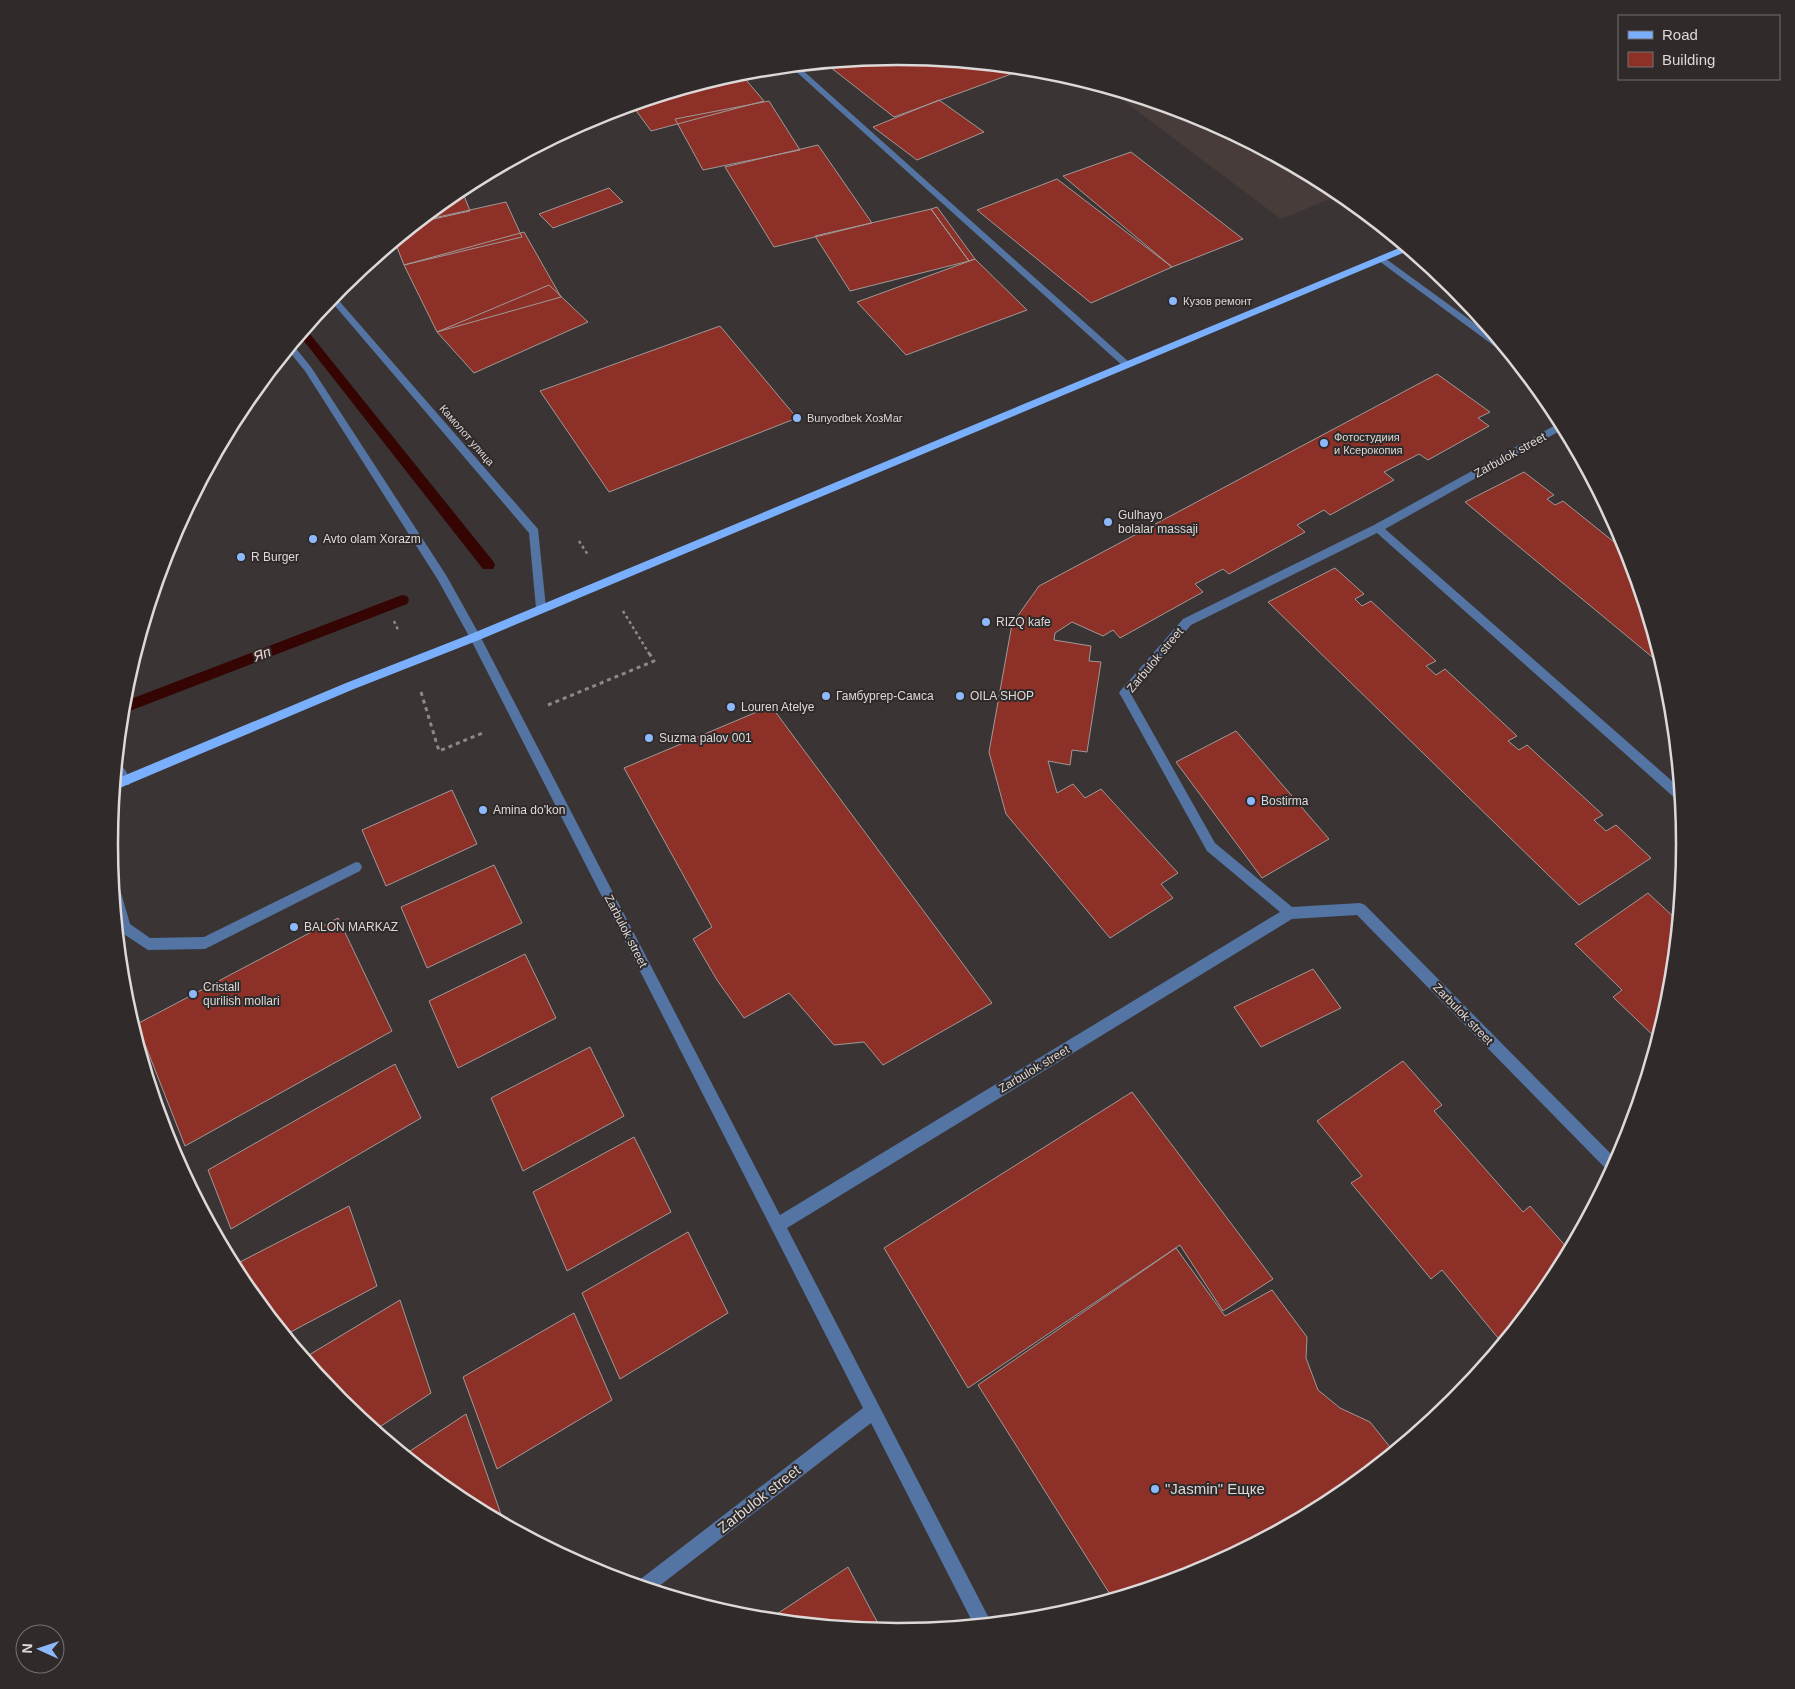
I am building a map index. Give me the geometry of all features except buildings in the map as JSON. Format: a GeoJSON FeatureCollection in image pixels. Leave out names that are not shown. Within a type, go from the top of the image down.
{"type":"FeatureCollection","features":[{"type":"Feature","properties":{"kind":"main road"},"geometry":{"type":"LineString","coordinates":[[121,783],[1402,251]]}},
{"type":"Feature","properties":{"kind":"street"},"geometry":{"type":"LineString","coordinates":[[800,72],[1128,365]]}},
{"type":"Feature","properties":{"kind":"street"},"geometry":{"type":"LineString","coordinates":[[1382,259],[1491,339]]}},
{"type":"Feature","properties":{"kind":"street","name":"Камолот улица"},"geometry":{"type":"LineString","coordinates":[[337,303],[534,532],[541,608]]}},
{"type":"Feature","properties":{"kind":"street","name":"Zarbulok street"},"geometry":{"type":"LineString","coordinates":[[294,352],[308,369],[442,578],[475,637],[980,1619]]}},
{"type":"Feature","properties":{"kind":"street","name":"Zarbulok street"},"geometry":{"type":"LineString","coordinates":[[1290,913],[1211,847],[1125,693],[1187,622],[1378,528],[1557,428]]}},
{"type":"Feature","properties":{"kind":"street"},"geometry":{"type":"LineString","coordinates":[[1378,528],[1675,790]]}},
{"type":"Feature","properties":{"kind":"street"},"geometry":{"type":"LineString","coordinates":[[123,922],[124,927],[148,944],[205,944],[356,867]]}},
{"type":"Feature","properties":{"kind":"street","name":"Zarbulok street"},"geometry":{"type":"LineString","coordinates":[[778,1225],[1290,913],[1360,909],[1609,1163]]}},
{"type":"Feature","properties":{"kind":"street","name":"Zarbulok street"},"geometry":{"type":"LineString","coordinates":[[650,1584],[873,1411]]}},
{"type":"Feature","properties":{"kind":"shaded area"},"geometry":{"type":"Polygon","coordinates":[[[1120,98],[1196,124],[1242,145],[1287,169],[1333,198],[1281,219],[1120,98]]]}},
{"type":"Feature","properties":{"kind":"waterway","name":"Яп"},"geometry":{"type":"LineString","coordinates":[[307,336],[488,565]]}},
{"type":"Feature","properties":{"kind":"waterway","name":"Яп"},"geometry":{"type":"LineString","coordinates":[[131,705],[402,600]]}},
{"type":"Feature","properties":{"kind":"place","name":"Кузов ремонт"},"geometry":{"type":"Point","coordinates":[1173,301]}},
{"type":"Feature","properties":{"kind":"place","name":"Bunyodbek ХозМаг"},"geometry":{"type":"Point","coordinates":[797,418]}},
{"type":"Feature","properties":{"kind":"place","name":"Фотостудиия и Ксерокопия"},"geometry":{"type":"Point","coordinates":[1324,443]}},
{"type":"Feature","properties":{"kind":"place","name":"Gulhayo bolalar massaji"},"geometry":{"type":"Point","coordinates":[1108,522]}},
{"type":"Feature","properties":{"kind":"place","name":"Avto olam Xorazm"},"geometry":{"type":"Point","coordinates":[313,539]}},
{"type":"Feature","properties":{"kind":"place","name":"R Burger"},"geometry":{"type":"Point","coordinates":[241,557]}},
{"type":"Feature","properties":{"kind":"place","name":"RIZQ kafe"},"geometry":{"type":"Point","coordinates":[986,622]}},
{"type":"Feature","properties":{"kind":"place","name":"Гамбургер-Самса"},"geometry":{"type":"Point","coordinates":[826,696]}},
{"type":"Feature","properties":{"kind":"place","name":"OILA SHOP"},"geometry":{"type":"Point","coordinates":[960,696]}},
{"type":"Feature","properties":{"kind":"place","name":"Louren Atelye"},"geometry":{"type":"Point","coordinates":[731,707]}},
{"type":"Feature","properties":{"kind":"place","name":"Suzma palov 001"},"geometry":{"type":"Point","coordinates":[649,738]}},
{"type":"Feature","properties":{"kind":"place","name":"Bostirma"},"geometry":{"type":"Point","coordinates":[1251,801]}},
{"type":"Feature","properties":{"kind":"place","name":"Amina do'kon"},"geometry":{"type":"Point","coordinates":[483,810]}},
{"type":"Feature","properties":{"kind":"place","name":"BALON MARKAZ"},"geometry":{"type":"Point","coordinates":[294,927]}},
{"type":"Feature","properties":{"kind":"place","name":"Cristall qurilish mollari"},"geometry":{"type":"Point","coordinates":[193,994]}},
{"type":"Feature","properties":{"kind":"place","name":"\"Jasmin\" Ещке"},"geometry":{"type":"Point","coordinates":[1155,1489]}}]}
